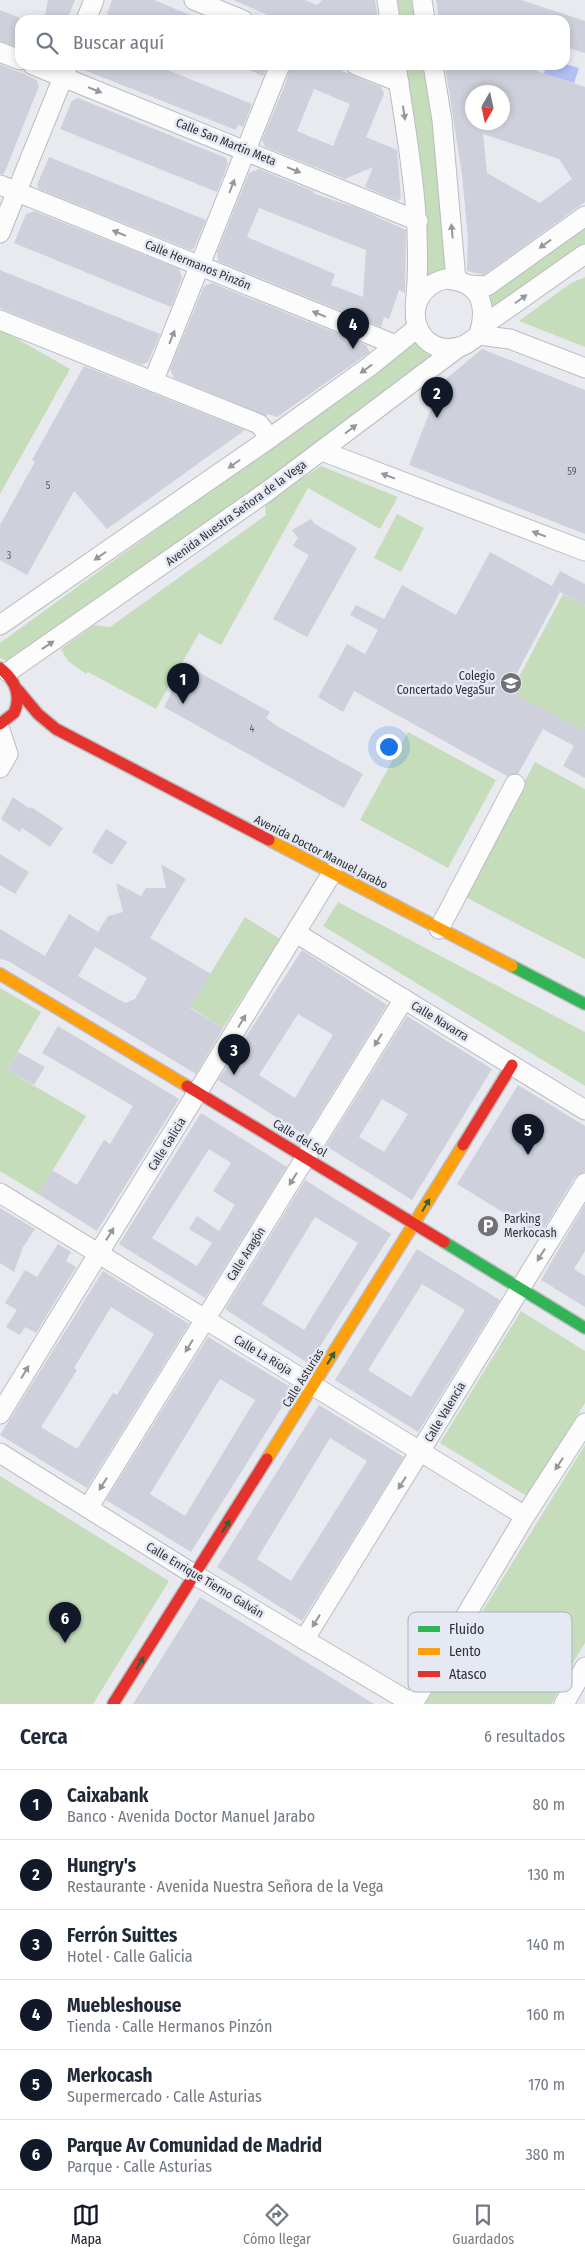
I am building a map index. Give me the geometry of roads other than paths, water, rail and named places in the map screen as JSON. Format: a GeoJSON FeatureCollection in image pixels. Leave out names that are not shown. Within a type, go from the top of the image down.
{"type":"FeatureCollection","features":[{"type":"Feature","properties":{"kind":"street"},"geometry":{"type":"LineString","coordinates":[[88,15],[94,0]]}},
{"type":"Feature","properties":{"kind":"street"},"geometry":{"type":"LineString","coordinates":[[194,0],[231,15]]}},
{"type":"Feature","properties":{"kind":"street"},"geometry":{"type":"LineString","coordinates":[[387,0],[389,15]]}},
{"type":"Feature","properties":{"kind":"street"},"geometry":{"type":"LineString","coordinates":[[422,0],[424,15]]}},
{"type":"Feature","properties":{"kind":"street"},"geometry":{"type":"LineString","coordinates":[[0,52],[15,58]]}},
{"type":"Feature","properties":{"kind":"street"},"geometry":{"type":"LineString","coordinates":[[154,382],[278,70]]}},
{"type":"Feature","properties":{"kind":"street"},"geometry":{"type":"LineString","coordinates":[[382,70],[398,73],[410,151],[418,221],[418,280],[415,307],[418,328],[423,336],[439,347],[459,347],[585,254]]}},
{"type":"Feature","properties":{"kind":"street"},"geometry":{"type":"LineString","coordinates":[[434,70],[463,283],[477,293],[483,304],[484,316],[480,331]]}},
{"type":"Feature","properties":{"kind":"street"},"geometry":{"type":"LineString","coordinates":[[0,233],[8,189],[66,71]]}},
{"type":"Feature","properties":{"kind":"street","name":"Calle San Martín Meta"},"geometry":{"type":"LineString","coordinates":[[66,71],[246,150],[418,221]]}},
{"type":"Feature","properties":{"kind":"street","name":"Calle Hermanos Pinzón"},"geometry":{"type":"LineString","coordinates":[[8,189],[396,345]]}},
{"type":"Feature","properties":{"kind":"street"},"geometry":{"type":"LineString","coordinates":[[415,307],[426,288],[435,282],[487,286],[585,216]]}},
{"type":"Feature","properties":{"kind":"street"},"geometry":{"type":"LineString","coordinates":[[0,320],[259,424],[270,438]]}},
{"type":"Feature","properties":{"kind":"street"},"geometry":{"type":"LineString","coordinates":[[0,625],[270,438],[418,328]]}},
{"type":"Feature","properties":{"kind":"street"},"geometry":{"type":"LineString","coordinates":[[480,331],[510,339],[585,368]]}},
{"type":"Feature","properties":{"kind":"street","name":"Avenida Nuestra Señora de la Vega"},"geometry":{"type":"LineString","coordinates":[[4,670],[120,596],[322,450],[459,347]]}},
{"type":"Feature","properties":{"kind":"street"},"geometry":{"type":"LineString","coordinates":[[322,450],[585,551]]}},
{"type":"Feature","properties":{"kind":"street","name":"Avenida Doctor Manuel Jarabo"},"geometry":{"type":"LineString","coordinates":[[4,670],[29,706],[44,722],[585,1004]]}},
{"type":"Feature","properties":{"kind":"street"},"geometry":{"type":"LineString","coordinates":[[0,768],[8,754],[2,725],[14,713],[19,702],[18,690]]}},
{"type":"Feature","properties":{"kind":"street","name":"Avenida Doctor Manuel Jarabo"},"geometry":{"type":"LineString","coordinates":[[2,725],[26,720],[44,722]]}},
{"type":"Feature","properties":{"kind":"street"},"geometry":{"type":"LineString","coordinates":[[439,929],[515,784]]}},
{"type":"Feature","properties":{"kind":"street","name":"Calle Galicia"},"geometry":{"type":"LineString","coordinates":[[0,1414],[332,873]]}},
{"type":"Feature","properties":{"kind":"street","name":"Calle Navarra"},"geometry":{"type":"LineString","coordinates":[[296,933],[585,1110]]}},
{"type":"Feature","properties":{"kind":"street","name":"Calle del Sol"},"geometry":{"type":"LineString","coordinates":[[0,974],[306,1157],[585,1328]]}},
{"type":"Feature","properties":{"kind":"street","name":"Calle Aragón"},"geometry":{"type":"LineString","coordinates":[[88,1508],[404,999]]}},
{"type":"Feature","properties":{"kind":"street","name":"Calle Asturias"},"geometry":{"type":"LineString","coordinates":[[113,1704],[415,1225],[512,1065]]}},
{"type":"Feature","properties":{"kind":"street","name":"Calle Valencia"},"geometry":{"type":"LineString","coordinates":[[304,1640],[585,1183]]}},
{"type":"Feature","properties":{"kind":"street","name":"Calle La Rioja"},"geometry":{"type":"LineString","coordinates":[[0,1194],[525,1516]]}},
{"type":"Feature","properties":{"kind":"street"},"geometry":{"type":"LineString","coordinates":[[468,1612],[525,1516],[585,1423]]}},
{"type":"Feature","properties":{"kind":"street","name":"Calle Enrique Tierno Galván"},"geometry":{"type":"LineString","coordinates":[[0,1453],[195,1575],[413,1704]]}},
{"type":"Feature","properties":{"kind":"street"},"geometry":{"type":"LineString","coordinates":[[572,1690],[585,1667]]}},
{"type":"Feature","properties":{"kind":"street"},"geometry":{"type":"LineString","coordinates":[[413,1704],[420,1692]]}},
{"type":"Feature","properties":{"kind":"street"},"geometry":{"type":"LineString","coordinates":[[564,1704],[571,1692]]}},
{"type":"Feature","properties":{"kind":"water"},"geometry":{"type":"Polygon","coordinates":[[[570,65],[579,68],[574,83],[544,74],[545,70],[570,70],[570,65]]]}},
{"type":"Feature","properties":{"kind":"place","name":"Muebleshouse"},"geometry":{"type":"Point","coordinates":[353,349]}},
{"type":"Feature","properties":{"kind":"place","name":"Hungry's"},"geometry":{"type":"Point","coordinates":[437,418]}},
{"type":"Feature","properties":{"kind":"place","name":"Colegio Concertado VegaSur"},"geometry":{"type":"Point","coordinates":[511,683]}},
{"type":"Feature","properties":{"kind":"place","name":"Caixabank"},"geometry":{"type":"Point","coordinates":[183,704]}},
{"type":"Feature","properties":{"kind":"place","name":"Ferrón Suittes"},"geometry":{"type":"Point","coordinates":[234,1075]}},
{"type":"Feature","properties":{"kind":"place","name":"Merkocash"},"geometry":{"type":"Point","coordinates":[528,1155]}},
{"type":"Feature","properties":{"kind":"place","name":"Parking Merkocash"},"geometry":{"type":"Point","coordinates":[488,1226]}},
{"type":"Feature","properties":{"kind":"place","name":"Parque Av Comunidad de Madrid"},"geometry":{"type":"Point","coordinates":[65,1643]}}]}
